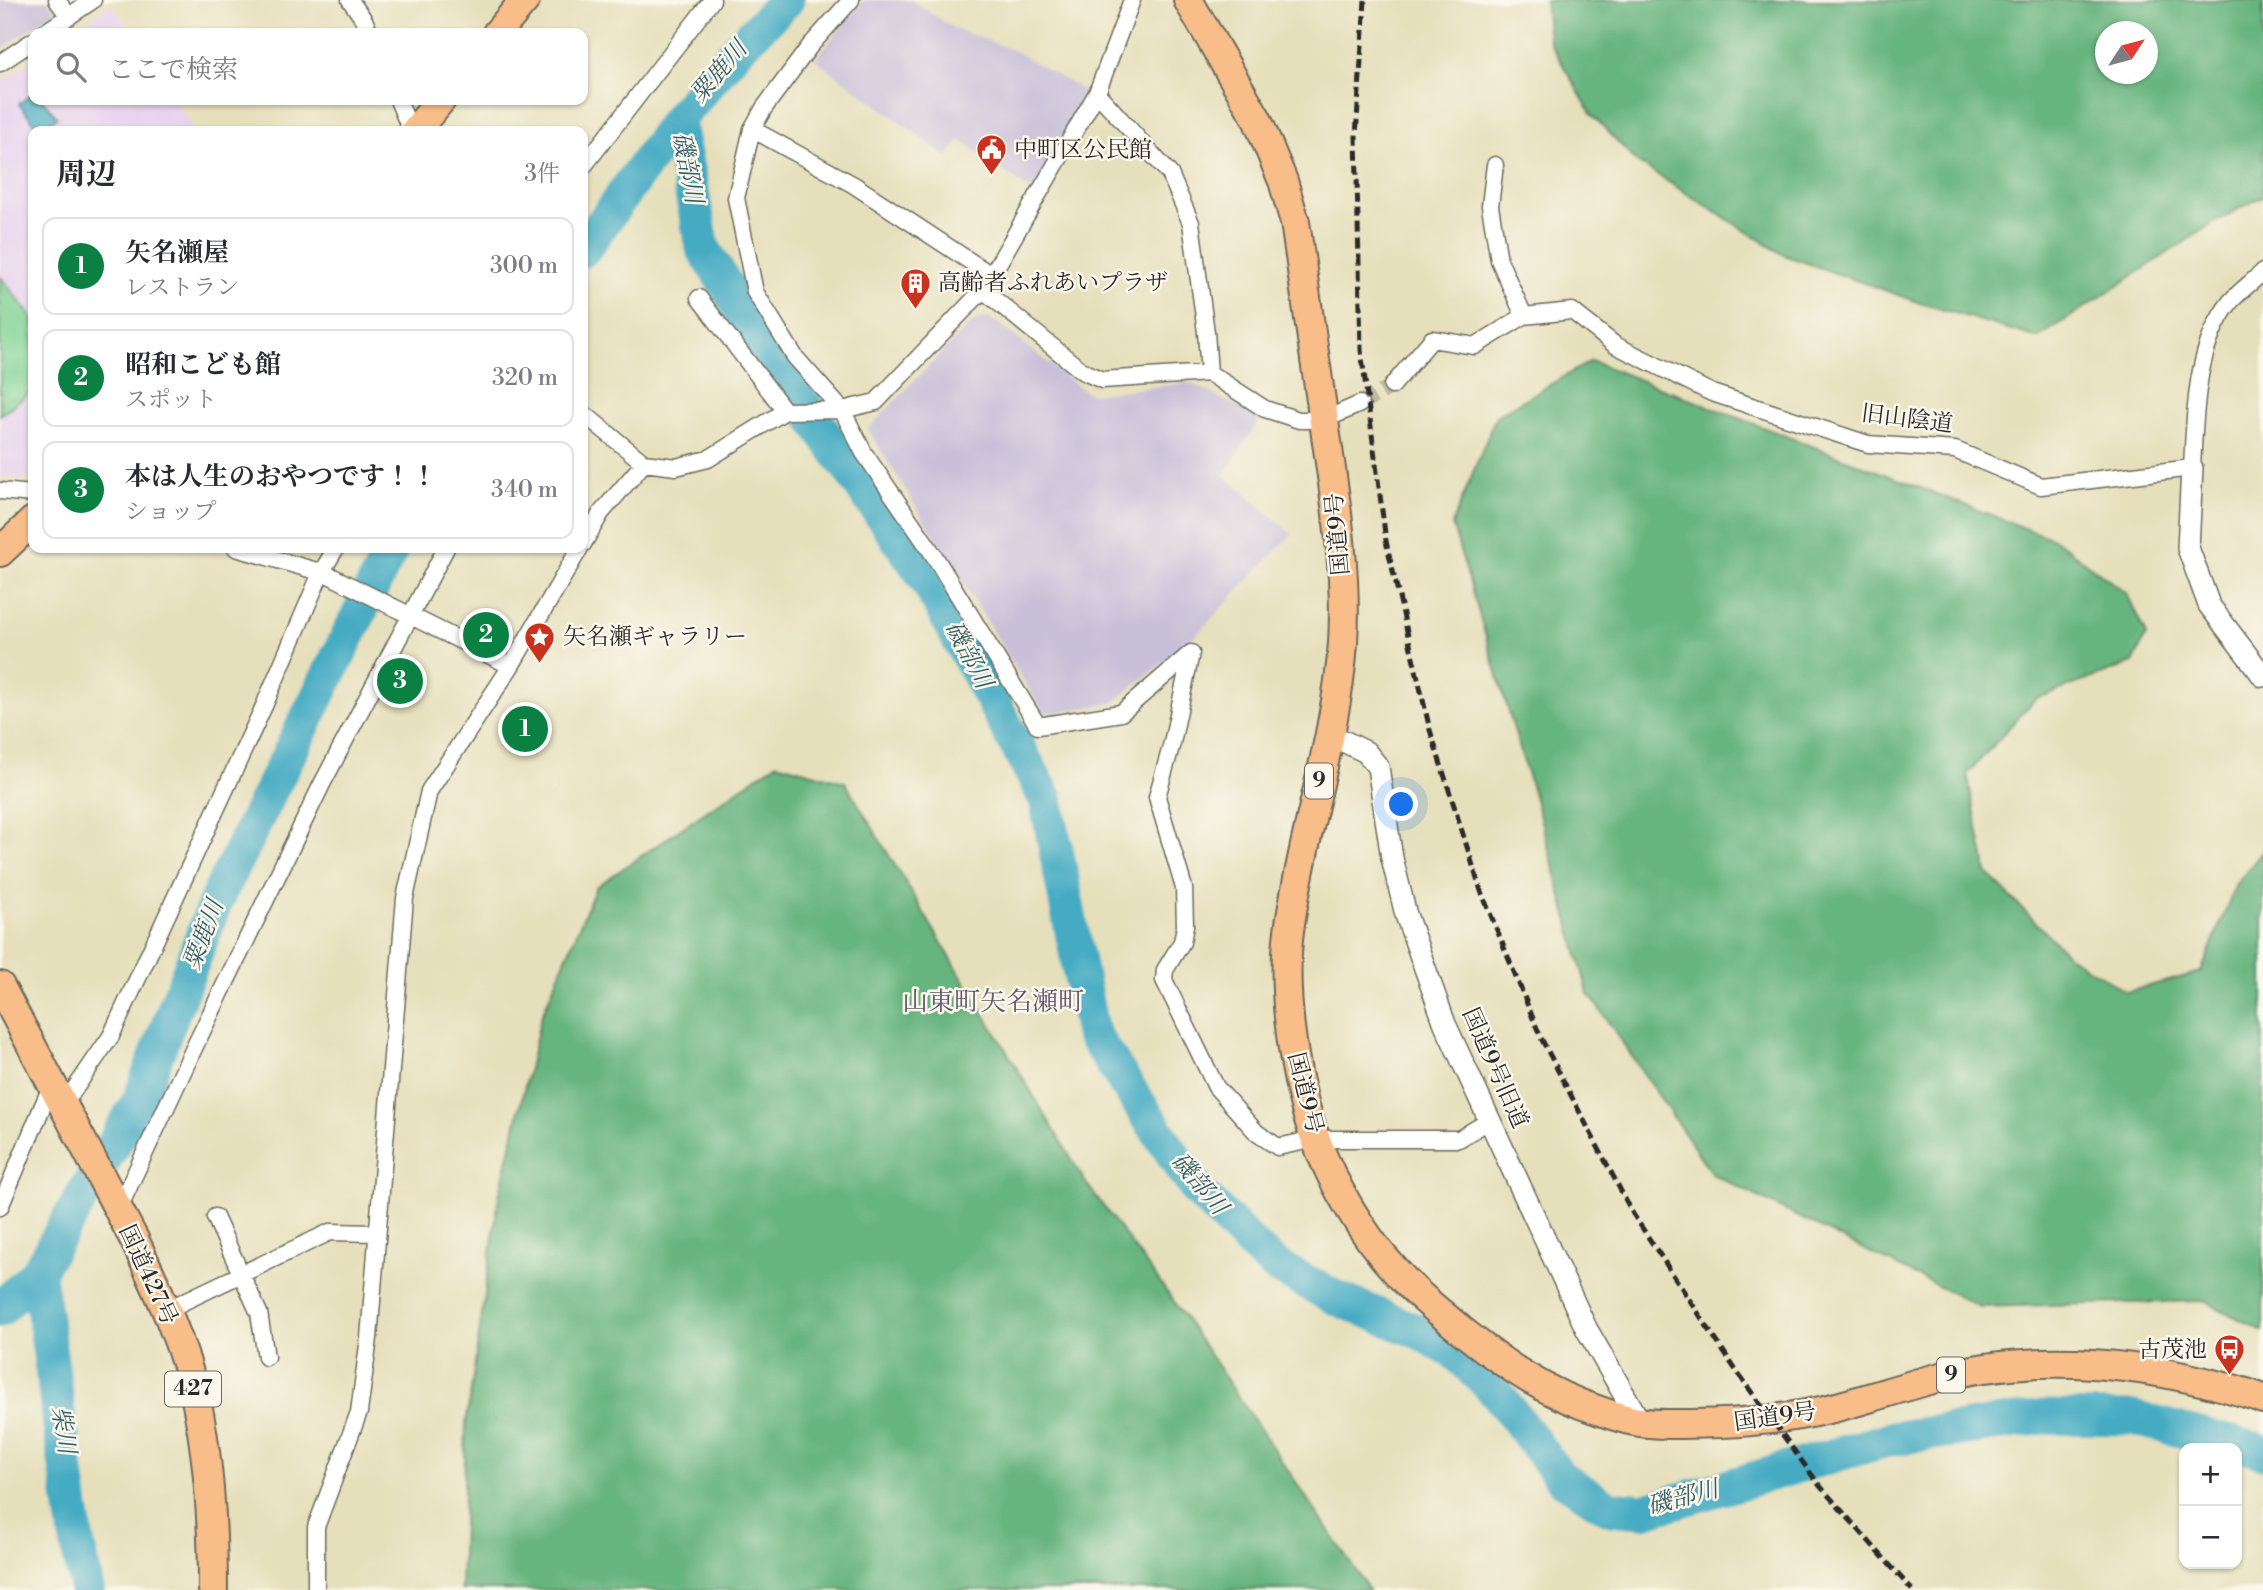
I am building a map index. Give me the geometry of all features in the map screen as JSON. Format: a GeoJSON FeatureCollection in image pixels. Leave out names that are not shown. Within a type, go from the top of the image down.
{"type":"FeatureCollection","features":[{"type":"Feature","properties":{"kind":"highway"},"geometry":{"type":"LineString","coordinates":[[501,28],[525,0]]}},
{"type":"Feature","properties":{"kind":"highway","name":"国道9号"},"geometry":{"type":"LineString","coordinates":[[1188,0],[1257,119],[1283,181],[1295,222],[1337,511],[1343,577],[1343,644],[1331,735],[1307,827],[1288,948],[1287,987],[1292,1038],[1301,1087],[1315,1139],[1337,1184],[1391,1267],[1435,1309],[1520,1375],[1565,1399],[1640,1424],[1743,1424],[1825,1410],[1943,1376],[2028,1364],[2126,1366],[2170,1373],[2263,1399]]}},
{"type":"Feature","properties":{"kind":"highway"},"geometry":{"type":"LineString","coordinates":[[418,126],[436,105]]}},
{"type":"Feature","properties":{"kind":"highway"},"geometry":{"type":"LineString","coordinates":[[0,552],[28,526]]}},
{"type":"Feature","properties":{"kind":"highway","name":"国道427号"},"geometry":{"type":"LineString","coordinates":[[0,986],[152,1278],[184,1358],[196,1401],[210,1488],[213,1590]]}},
{"type":"Feature","properties":{"kind":"street"},"geometry":{"type":"LineString","coordinates":[[57,0],[69,17]]}},
{"type":"Feature","properties":{"kind":"street"},"geometry":{"type":"LineString","coordinates":[[52,28],[93,0]]}},
{"type":"Feature","properties":{"kind":"street"},"geometry":{"type":"LineString","coordinates":[[350,0],[368,28]]}},
{"type":"Feature","properties":{"kind":"street"},"geometry":{"type":"LineString","coordinates":[[588,160],[712,0]]}},
{"type":"Feature","properties":{"kind":"street"},"geometry":{"type":"LineString","coordinates":[[851,0],[810,46],[764,108],[752,129],[736,198],[755,292],[794,357],[842,410],[864,453],[933,554],[1038,726],[1121,713],[1191,653],[1172,743],[1157,797],[1184,888],[1185,926],[1182,942],[1165,970],[1164,980],[1216,1087],[1257,1133],[1278,1147],[1315,1139],[1458,1139],[1489,1120]]}},
{"type":"Feature","properties":{"kind":"street"},"geometry":{"type":"LineString","coordinates":[[588,417],[644,463],[676,467],[708,459],[785,411],[842,410],[876,402],[987,283],[1097,93],[1132,0]]}},
{"type":"Feature","properties":{"kind":"street"},"geometry":{"type":"LineString","coordinates":[[0,63],[28,44]]}},
{"type":"Feature","properties":{"kind":"street"},"geometry":{"type":"LineString","coordinates":[[1097,93],[1170,174],[1191,223],[1209,373]]}},
{"type":"Feature","properties":{"kind":"street"},"geometry":{"type":"LineString","coordinates":[[400,105],[411,126]]}},
{"type":"Feature","properties":{"kind":"street"},"geometry":{"type":"LineString","coordinates":[[752,129],[854,185],[987,283],[1082,371],[1102,380],[1209,373],[1265,409],[1299,421],[1324,420],[1360,404]]}},
{"type":"Feature","properties":{"kind":"street"},"geometry":{"type":"LineString","coordinates":[[1392,386],[1432,339],[1475,346],[1524,316],[1499,260],[1490,206],[1495,165]]}},
{"type":"Feature","properties":{"kind":"street"},"geometry":{"type":"LineString","coordinates":[[2263,272],[2231,302],[2209,340],[2196,400],[2188,548],[2208,605],[2263,676]]}},
{"type":"Feature","properties":{"kind":"street"},"geometry":{"type":"LineString","coordinates":[[699,298],[785,411]]}},
{"type":"Feature","properties":{"kind":"street","name":"旧山陰道"},"geometry":{"type":"LineString","coordinates":[[1524,316],[1572,311],[1615,345],[1712,393],[1868,444],[1955,450],[2041,486],[2192,468]]}},
{"type":"Feature","properties":{"kind":"street"},"geometry":{"type":"LineString","coordinates":[[588,536],[601,513],[644,463]]}},
{"type":"Feature","properties":{"kind":"street"},"geometry":{"type":"LineString","coordinates":[[0,491],[28,494]]}},
{"type":"Feature","properties":{"kind":"street"},"geometry":{"type":"LineString","coordinates":[[254,553],[324,573],[512,666]]}},
{"type":"Feature","properties":{"kind":"street"},"geometry":{"type":"LineString","coordinates":[[0,1207],[61,1103],[111,1036],[334,553]]}},
{"type":"Feature","properties":{"kind":"street"},"geometry":{"type":"LineString","coordinates":[[116,1206],[322,784],[408,613],[443,553]]}},
{"type":"Feature","properties":{"kind":"street"},"geometry":{"type":"LineString","coordinates":[[316,1590],[316,1527],[359,1412],[369,1338],[405,898],[429,791],[512,666],[578,553]]}},
{"type":"Feature","properties":{"kind":"street","name":"国道9号旧道"},"geometry":{"type":"LineString","coordinates":[[1331,735],[1366,752],[1378,767],[1392,859],[1406,915],[1446,1024],[1586,1328],[1640,1424]]}},
{"type":"Feature","properties":{"kind":"street"},"geometry":{"type":"LineString","coordinates":[[215,1217],[259,1313],[266,1357]]}},
{"type":"Feature","properties":{"kind":"street"},"geometry":{"type":"LineString","coordinates":[[166,1310],[330,1232],[376,1233]]}},
{"type":"Feature","properties":{"kind":"shaded area"},"geometry":{"type":"Polygon","coordinates":[[[0,0],[48,0],[55,11],[0,50],[0,0]]]}},
{"type":"Feature","properties":{"kind":"shaded area"},"geometry":{"type":"Polygon","coordinates":[[[864,0],[911,0],[952,27],[1015,51],[1087,93],[1034,193],[960,140],[947,157],[815,59],[864,0]]]}},
{"type":"Feature","properties":{"kind":"shaded area"},"geometry":{"type":"Polygon","coordinates":[[[111,4],[128,28],[77,28],[111,4]]]}},
{"type":"Feature","properties":{"kind":"shaded area"},"geometry":{"type":"Polygon","coordinates":[[[28,62],[28,105],[179,105],[190,126],[28,126],[28,478],[24,479],[0,476],[0,82],[28,62]]]}},
{"type":"Feature","properties":{"kind":"shaded area"},"geometry":{"type":"Polygon","coordinates":[[[979,318],[989,318],[999,324],[1084,391],[1092,394],[1187,383],[1261,418],[1224,475],[1292,534],[1194,637],[1113,703],[1043,712],[868,429],[966,327],[979,318]]]}},
{"type":"Feature","properties":{"kind":"green space"},"geometry":{"type":"Polygon","coordinates":[[[1545,0],[2263,0],[2263,196],[2215,222],[2038,338],[1924,304],[1784,255],[1637,162],[1592,115],[1549,41],[1545,0]]]}},
{"type":"Feature","properties":{"kind":"green space"},"geometry":{"type":"Polygon","coordinates":[[[0,276],[28,312],[28,394],[0,415],[0,276]]]}},
{"type":"Feature","properties":{"kind":"green space"},"geometry":{"type":"Polygon","coordinates":[[[1591,361],[2056,540],[2127,594],[2146,635],[2133,663],[2035,699],[1967,774],[1987,873],[2070,957],[2127,992],[2201,972],[2236,884],[2263,851],[2263,1331],[2204,1301],[1980,1307],[1712,1174],[1588,992],[1535,799],[1452,524],[1496,416],[1591,361]]]}},
{"type":"Feature","properties":{"kind":"green space"},"geometry":{"type":"Polygon","coordinates":[[[777,763],[845,782],[1086,1183],[1172,1299],[1369,1590],[461,1590],[466,1424],[499,1196],[541,1017],[596,887],[777,763]]]}},
{"type":"Feature","properties":{"kind":"water"},"geometry":{"type":"Polygon","coordinates":[[[28,97],[28,105],[47,105],[57,117],[45,126],[37,126],[19,104],[28,97]]]}},
{"type":"Feature","properties":{"kind":"waterway","name":"粟鹿川"},"geometry":{"type":"LineString","coordinates":[[588,243],[677,120],[737,49],[787,0]]}},
{"type":"Feature","properties":{"kind":"waterway","name":"磯部川"},"geometry":{"type":"LineString","coordinates":[[677,120],[703,248],[766,350],[926,579],[1046,799],[1092,1033],[1197,1190],[1276,1266],[1336,1298],[1424,1334],[1458,1355],[1497,1393],[1560,1477],[1609,1508],[1643,1511],[1890,1439],[2044,1417],[2133,1418],[2263,1453]]}},
{"type":"Feature","properties":{"kind":"waterway","name":"粟鹿川"},"geometry":{"type":"LineString","coordinates":[[0,1310],[38,1271],[139,1101],[217,898],[390,553]]}},
{"type":"Feature","properties":{"kind":"waterway","name":"柴川"},"geometry":{"type":"LineString","coordinates":[[38,1271],[76,1536],[87,1590]]}},
{"type":"Feature","properties":{"kind":"tunnel"},"geometry":{"type":"LineString","coordinates":[[1360,404],[1392,386]]}},
{"type":"Feature","properties":{"kind":"railway"},"geometry":{"type":"LineString","coordinates":[[1365,0],[1356,136],[1361,350],[1386,541],[1430,730],[1481,891],[1541,1038],[1633,1214],[1739,1375],[1820,1486],[1912,1590]]}},
{"type":"Feature","properties":{"kind":"place","name":"中町区公民館"},"geometry":{"type":"Point","coordinates":[991,177]}},
{"type":"Feature","properties":{"kind":"place","name":"高齢者ふれあいプラザ"},"geometry":{"type":"Point","coordinates":[915,310]}},
{"type":"Feature","properties":{"kind":"place","name":"昭和こども館"},"geometry":{"type":"Point","coordinates":[486,635]}},
{"type":"Feature","properties":{"kind":"place","name":"矢名瀬ギャラリー"},"geometry":{"type":"Point","coordinates":[540,664]}},
{"type":"Feature","properties":{"kind":"place","name":"本は人生のおやつです！！"},"geometry":{"type":"Point","coordinates":[400,681]}},
{"type":"Feature","properties":{"kind":"place","name":"矢名瀬屋"},"geometry":{"type":"Point","coordinates":[525,729]}},
{"type":"Feature","properties":{"kind":"place","name":"古茂池"},"geometry":{"type":"Point","coordinates":[2230,1377]}},
{"type":"Feature","properties":{"kind":"district","name":"山東町矢名瀬町"},"geometry":{"type":"Point","coordinates":[993,1002]}}]}
